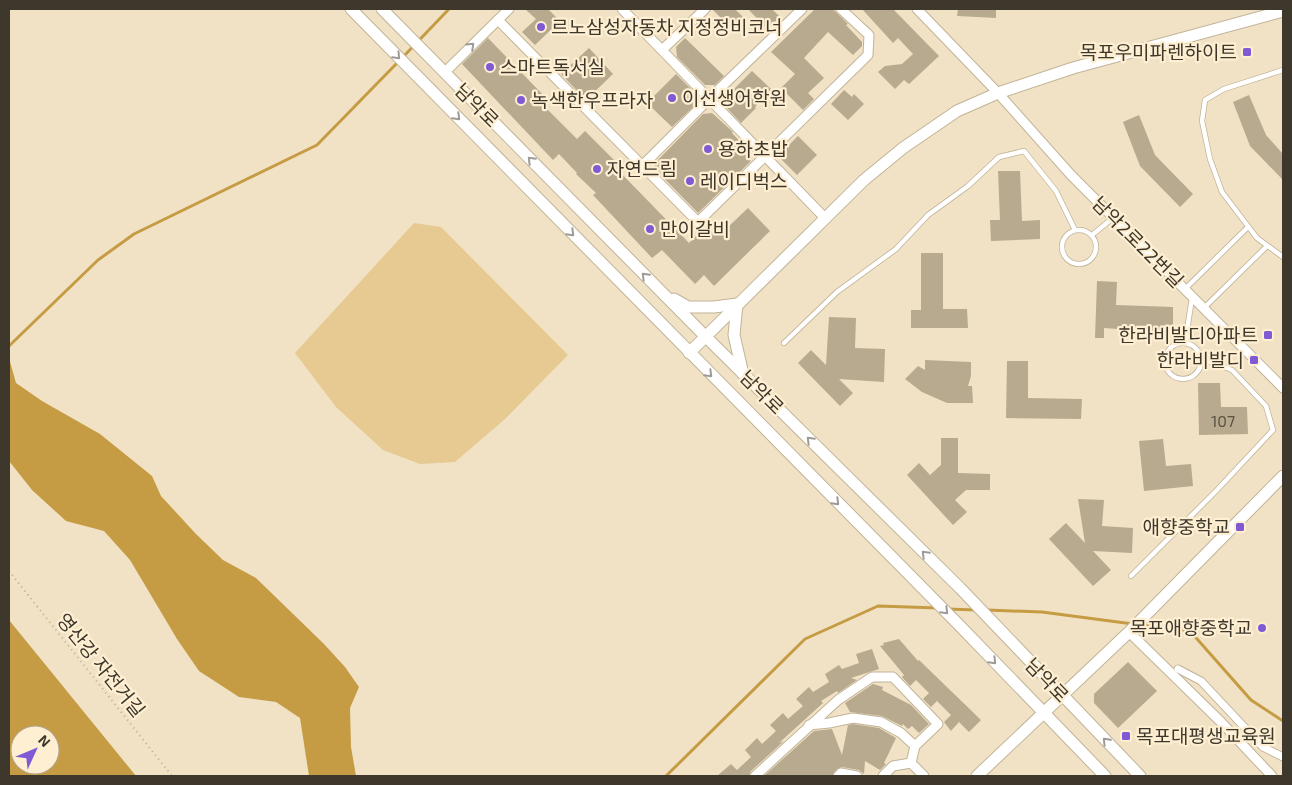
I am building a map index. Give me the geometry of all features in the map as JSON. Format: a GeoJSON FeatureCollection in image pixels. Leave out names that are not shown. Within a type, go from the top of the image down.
{"type":"FeatureCollection","features":[{"type":"Feature","properties":{"kind":"street","name":"남악로"},"geometry":{"type":"LineString","coordinates":[[351,9],[1105,776]]}},
{"type":"Feature","properties":{"kind":"street"},"geometry":{"type":"LineString","coordinates":[[441,68],[509,9]]}},
{"type":"Feature","properties":{"kind":"street"},"geometry":{"type":"LineString","coordinates":[[622,9],[824,218]]}},
{"type":"Feature","properties":{"kind":"street"},"geometry":{"type":"LineString","coordinates":[[662,50],[705,9]]}},
{"type":"Feature","properties":{"kind":"street"},"geometry":{"type":"LineString","coordinates":[[642,166],[802,9]]}},
{"type":"Feature","properties":{"kind":"street"},"geometry":{"type":"LineString","coordinates":[[498,20],[698,222],[868,55],[869,35],[842,9]]}},
{"type":"Feature","properties":{"kind":"street","name":"남악2로22번길"},"geometry":{"type":"LineString","coordinates":[[917,9],[998,92],[1071,175],[1283,388]]}},
{"type":"Feature","properties":{"kind":"street","name":"남악로"},"geometry":{"type":"LineString","coordinates":[[385,11],[705,336],[960,588],[1140,776]]}},
{"type":"Feature","properties":{"kind":"street"},"geometry":{"type":"LineString","coordinates":[[689,353],[864,180],[922,134],[957,111],[998,92],[1073,68],[1283,11]]}},
{"type":"Feature","properties":{"kind":"street"},"geometry":{"type":"LineString","coordinates":[[661,291],[688,307],[714,307],[737,304]]}},
{"type":"Feature","properties":{"kind":"street"},"geometry":{"type":"LineString","coordinates":[[737,304],[734,335],[743,374]]}},
{"type":"Feature","properties":{"kind":"street"},"geometry":{"type":"LineString","coordinates":[[977,776],[1042,712],[1131,630],[1283,476]]}},
{"type":"Feature","properties":{"kind":"street"},"geometry":{"type":"LineString","coordinates":[[1131,630],[1272,776]]}},
{"type":"Feature","properties":{"kind":"street"},"geometry":{"type":"LineString","coordinates":[[1178,669],[1201,681],[1263,747],[1283,757]]}},
{"type":"Feature","properties":{"kind":"street"},"geometry":{"type":"LineString","coordinates":[[755,776],[838,700],[872,677],[892,677],[938,724],[915,746],[911,763]]}},
{"type":"Feature","properties":{"kind":"street"},"geometry":{"type":"LineString","coordinates":[[809,725],[853,718],[882,722],[901,733],[915,746]]}},
{"type":"Feature","properties":{"kind":"street"},"geometry":{"type":"LineString","coordinates":[[883,776],[894,766],[911,763]]}},
{"type":"Feature","properties":{"kind":"street"},"geometry":{"type":"LineString","coordinates":[[911,763],[924,776]]}},
{"type":"Feature","properties":{"kind":"street"},"geometry":{"type":"LineString","coordinates":[[838,776],[841,773],[857,776]]}},
{"type":"Feature","properties":{"kind":"lane"},"geometry":{"type":"LineString","coordinates":[[1283,70],[1224,90],[1204,100],[1202,121],[1210,159],[1222,192],[1257,238],[1283,257]]}},
{"type":"Feature","properties":{"kind":"lane"},"geometry":{"type":"LineString","coordinates":[[784,343],[837,292],[896,249],[928,216],[968,186],[998,157],[1024,151],[1056,191],[1075,230]]}},
{"type":"Feature","properties":{"kind":"lane"},"geometry":{"type":"LineString","coordinates":[[1092,235],[1113,218]]}},
{"type":"Feature","properties":{"kind":"lane"},"geometry":{"type":"LineString","coordinates":[[1185,289],[1248,227]]}},
{"type":"Feature","properties":{"kind":"lane"},"geometry":{"type":"LineString","coordinates":[[1075,230],[1084,230],[1092,235],[1096,246],[1093,257],[1088,261],[1076,264],[1066,258],[1062,247],[1065,236],[1075,230]]}},
{"type":"Feature","properties":{"kind":"lane"},"geometry":{"type":"LineString","coordinates":[[1204,308],[1267,246]]}},
{"type":"Feature","properties":{"kind":"lane"},"geometry":{"type":"LineString","coordinates":[[1185,343],[1192,296]]}},
{"type":"Feature","properties":{"kind":"lane"},"geometry":{"type":"LineString","coordinates":[[1185,343],[1196,348],[1201,359],[1198,370],[1189,377],[1173,375],[1166,365],[1167,354],[1174,345],[1185,343]]}},
{"type":"Feature","properties":{"kind":"lane"},"geometry":{"type":"LineString","coordinates":[[1131,576],[1218,490],[1273,430],[1266,406],[1232,370],[1201,359]]}},
{"type":"Feature","properties":{"kind":"path","name":"영산강 자전거길"},"geometry":{"type":"LineString","coordinates":[[9,571],[172,776]]}},
{"type":"Feature","properties":{"kind":"shaded area"},"geometry":{"type":"Polygon","coordinates":[[[414,223],[441,227],[568,355],[505,419],[455,462],[420,464],[383,450],[336,407],[295,353],[414,223]]]}},
{"type":"Feature","properties":{"kind":"shaded area"},"geometry":{"type":"Polygon","coordinates":[[[9,358],[16,383],[42,401],[100,434],[152,476],[161,496],[196,534],[223,560],[256,578],[345,667],[359,687],[350,708],[351,747],[356,776],[309,776],[300,718],[276,702],[239,697],[199,671],[177,639],[130,560],[104,531],[66,521],[32,490],[9,461],[9,358]]]}},
{"type":"Feature","properties":{"kind":"shaded area"},"geometry":{"type":"Polygon","coordinates":[[[9,620],[136,776],[9,776],[9,620]]]}},
{"type":"Feature","properties":{"kind":"building","name":"르노삼성자동차 지정정비코너"},"geometry":{"type":"Polygon","coordinates":[[[525,9],[548,9],[560,21],[535,45],[522,32],[536,19],[525,9]]]}},
{"type":"Feature","properties":{"kind":"building"},"geometry":{"type":"Polygon","coordinates":[[[712,9],[735,9],[744,18],[732,29],[712,9]]]}},
{"type":"Feature","properties":{"kind":"building"},"geometry":{"type":"Polygon","coordinates":[[[748,9],[772,9],[780,17],[767,29],[748,9]]]}},
{"type":"Feature","properties":{"kind":"building"},"geometry":{"type":"Polygon","coordinates":[[[815,9],[833,9],[848,24],[846,25],[862,42],[862,46],[853,55],[828,32],[804,58],[824,78],[808,93],[814,99],[803,110],[781,88],[795,74],[771,52],[815,9]]]}},
{"type":"Feature","properties":{"kind":"building"},"geometry":{"type":"Polygon","coordinates":[[[862,9],[893,9],[939,56],[909,84],[904,80],[895,89],[878,72],[885,66],[902,64],[913,54],[898,38],[893,43],[862,9]]]}},
{"type":"Feature","properties":{"kind":"building"},"geometry":{"type":"Polygon","coordinates":[[[958,9],[996,9],[996,18],[957,16],[958,9]]]}},
{"type":"Feature","properties":{"kind":"building"},"geometry":{"type":"Polygon","coordinates":[[[488,38],[548,100],[543,105],[577,139],[585,131],[618,164],[615,167],[689,243],[706,226],[715,235],[724,226],[726,229],[748,208],[770,231],[714,286],[704,275],[695,284],[662,250],[652,258],[593,195],[596,193],[559,154],[553,160],[462,64],[488,38]]]}},
{"type":"Feature","properties":{"kind":"building"},"geometry":{"type":"Polygon","coordinates":[[[685,38],[724,76],[715,85],[705,85],[677,57],[676,47],[685,38]]]}},
{"type":"Feature","properties":{"kind":"building"},"geometry":{"type":"Polygon","coordinates":[[[589,48],[613,74],[586,100],[561,74],[589,48]]]}},
{"type":"Feature","properties":{"kind":"building"},"geometry":{"type":"Polygon","coordinates":[[[752,71],[771,89],[741,123],[727,108],[726,97],[752,71]]]}},
{"type":"Feature","properties":{"kind":"building","name":"이선생어학원"},"geometry":{"type":"Polygon","coordinates":[[[676,74],[691,89],[693,107],[672,127],[647,103],[676,74]]]}},
{"type":"Feature","properties":{"kind":"building"},"geometry":{"type":"Polygon","coordinates":[[[844,90],[852,97],[854,94],[864,104],[848,120],[831,104],[844,90]]]}},
{"type":"Feature","properties":{"kind":"building"},"geometry":{"type":"Polygon","coordinates":[[[1249,95],[1266,135],[1283,154],[1283,180],[1250,146],[1233,102],[1249,95]]]}},
{"type":"Feature","properties":{"kind":"building"},"geometry":{"type":"Polygon","coordinates":[[[712,113],[733,132],[752,157],[750,162],[698,213],[654,168],[655,163],[703,114],[712,113]]]}},
{"type":"Feature","properties":{"kind":"building"},"geometry":{"type":"Polygon","coordinates":[[[1139,115],[1155,155],[1193,194],[1180,207],[1140,166],[1123,122],[1139,115]]]}},
{"type":"Feature","properties":{"kind":"building"},"geometry":{"type":"Polygon","coordinates":[[[798,136],[817,155],[797,175],[781,159],[783,151],[798,136]]]}},
{"type":"Feature","properties":{"kind":"building"},"geometry":{"type":"Polygon","coordinates":[[[998,171],[1020,171],[1022,221],[1040,220],[1040,239],[991,241],[990,220],[1000,220],[998,171]]]}},
{"type":"Feature","properties":{"kind":"building"},"geometry":{"type":"Polygon","coordinates":[[[921,253],[943,253],[943,309],[967,309],[968,328],[911,328],[911,310],[921,310],[921,253]]]}},
{"type":"Feature","properties":{"kind":"building"},"geometry":{"type":"Polygon","coordinates":[[[1097,281],[1117,282],[1116,305],[1173,307],[1173,333],[1104,328],[1104,338],[1095,338],[1097,281]]]}},
{"type":"Feature","properties":{"kind":"building"},"geometry":{"type":"Polygon","coordinates":[[[829,317],[856,318],[855,348],[885,349],[884,382],[839,379],[853,393],[840,406],[798,363],[811,350],[826,365],[829,317]]]}},
{"type":"Feature","properties":{"kind":"building"},"geometry":{"type":"Polygon","coordinates":[[[925,360],[971,362],[971,376],[968,386],[972,386],[973,403],[947,403],[922,392],[905,379],[918,366],[925,370],[925,360]]]}},
{"type":"Feature","properties":{"kind":"building"},"geometry":{"type":"Polygon","coordinates":[[[1007,361],[1028,361],[1028,398],[1082,399],[1081,419],[1006,418],[1007,361]]]}},
{"type":"Feature","properties":{"kind":"building"},"geometry":{"type":"Polygon","coordinates":[[[1198,383],[1220,383],[1221,407],[1247,407],[1248,434],[1199,435],[1198,383]]]}},
{"type":"Feature","properties":{"kind":"building"},"geometry":{"type":"Polygon","coordinates":[[[941,438],[958,438],[958,473],[990,474],[990,490],[966,490],[955,500],[967,512],[953,525],[907,475],[919,463],[930,475],[941,465],[941,438]]]}},
{"type":"Feature","properties":{"kind":"building"},"geometry":{"type":"Polygon","coordinates":[[[1163,439],[1166,466],[1191,464],[1193,486],[1144,491],[1139,441],[1163,439]]]}},
{"type":"Feature","properties":{"kind":"building"},"geometry":{"type":"Polygon","coordinates":[[[1078,499],[1104,500],[1102,526],[1133,528],[1132,553],[1093,551],[1111,570],[1093,586],[1049,539],[1066,523],[1085,543],[1078,499]]]}},
{"type":"Feature","properties":{"kind":"building"},"geometry":{"type":"Polygon","coordinates":[[[899,639],[918,661],[981,720],[969,732],[959,722],[951,731],[944,722],[951,715],[937,701],[931,707],[923,699],[929,693],[916,680],[910,686],[902,677],[904,675],[880,646],[884,645],[883,643],[899,639]]]}},
{"type":"Feature","properties":{"kind":"building"},"geometry":{"type":"Polygon","coordinates":[[[872,649],[879,669],[851,678],[857,680],[838,693],[837,691],[821,701],[823,703],[779,743],[784,741],[751,771],[749,776],[717,776],[731,764],[737,770],[751,757],[745,750],[757,738],[762,744],[776,731],[770,725],[783,713],[788,719],[803,706],[796,699],[809,687],[813,692],[829,682],[825,674],[839,665],[842,669],[859,663],[856,654],[872,649]]]}},
{"type":"Feature","properties":{"kind":"building"},"geometry":{"type":"Polygon","coordinates":[[[1128,662],[1157,691],[1118,728],[1094,703],[1094,694],[1128,662]]]}},
{"type":"Feature","properties":{"kind":"building"},"geometry":{"type":"Polygon","coordinates":[[[873,684],[883,687],[882,690],[911,705],[929,724],[919,733],[912,726],[908,729],[903,724],[902,726],[882,716],[850,712],[845,703],[873,684]]]}},
{"type":"Feature","properties":{"kind":"building"},"geometry":{"type":"Polygon","coordinates":[[[848,725],[879,728],[896,738],[884,763],[886,764],[880,770],[865,761],[864,774],[859,770],[842,767],[837,769],[832,776],[764,776],[814,731],[832,729],[842,755],[848,725]]]}},
{"type":"Feature","properties":{"kind":"waterway"},"geometry":{"type":"LineString","coordinates":[[403,57],[449,9]]}},
{"type":"Feature","properties":{"kind":"waterway"},"geometry":{"type":"LineString","coordinates":[[9,346],[98,260],[134,234],[317,145],[399,61]]}},
{"type":"Feature","properties":{"kind":"waterway"},"geometry":{"type":"LineString","coordinates":[[666,776],[805,639],[878,606],[938,608]]}},
{"type":"Feature","properties":{"kind":"waterway"},"geometry":{"type":"LineString","coordinates":[[947,609],[976,610]]}},
{"type":"Feature","properties":{"kind":"waterway"},"geometry":{"type":"LineString","coordinates":[[987,610],[1042,612],[1133,624]]}},
{"type":"Feature","properties":{"kind":"waterway"},"geometry":{"type":"LineString","coordinates":[[1141,625],[1190,631],[1251,700],[1283,721]]}},
{"type":"Feature","properties":{"kind":"place","name":"르노삼성자동차 지정정비코너"},"geometry":{"type":"Point","coordinates":[541,27]}},
{"type":"Feature","properties":{"kind":"place","name":"목포우미파렌하이트"},"geometry":{"type":"Point","coordinates":[1247,52]}},
{"type":"Feature","properties":{"kind":"place","name":"스마트독서실"},"geometry":{"type":"Point","coordinates":[490,67]}},
{"type":"Feature","properties":{"kind":"place","name":"이선생어학원"},"geometry":{"type":"Point","coordinates":[672,98]}},
{"type":"Feature","properties":{"kind":"place","name":"녹색한우프라자"},"geometry":{"type":"Point","coordinates":[521,100]}},
{"type":"Feature","properties":{"kind":"place","name":"용하초밥"},"geometry":{"type":"Point","coordinates":[708,149]}},
{"type":"Feature","properties":{"kind":"place","name":"자연드림"},"geometry":{"type":"Point","coordinates":[597,169]}},
{"type":"Feature","properties":{"kind":"place","name":"레이디벅스"},"geometry":{"type":"Point","coordinates":[690,181]}},
{"type":"Feature","properties":{"kind":"place","name":"만이갈비"},"geometry":{"type":"Point","coordinates":[650,229]}},
{"type":"Feature","properties":{"kind":"place","name":"한라비발디아파트"},"geometry":{"type":"Point","coordinates":[1268,335]}},
{"type":"Feature","properties":{"kind":"place","name":"한라비발디"},"geometry":{"type":"Point","coordinates":[1254,360]}},
{"type":"Feature","properties":{"kind":"place","name":"애향중학교"},"geometry":{"type":"Point","coordinates":[1240,527]}},
{"type":"Feature","properties":{"kind":"place","name":"목포애향중학교"},"geometry":{"type":"Point","coordinates":[1262,628]}},
{"type":"Feature","properties":{"kind":"place","name":"목포대평생교육원"},"geometry":{"type":"Point","coordinates":[1126,736]}}]}
